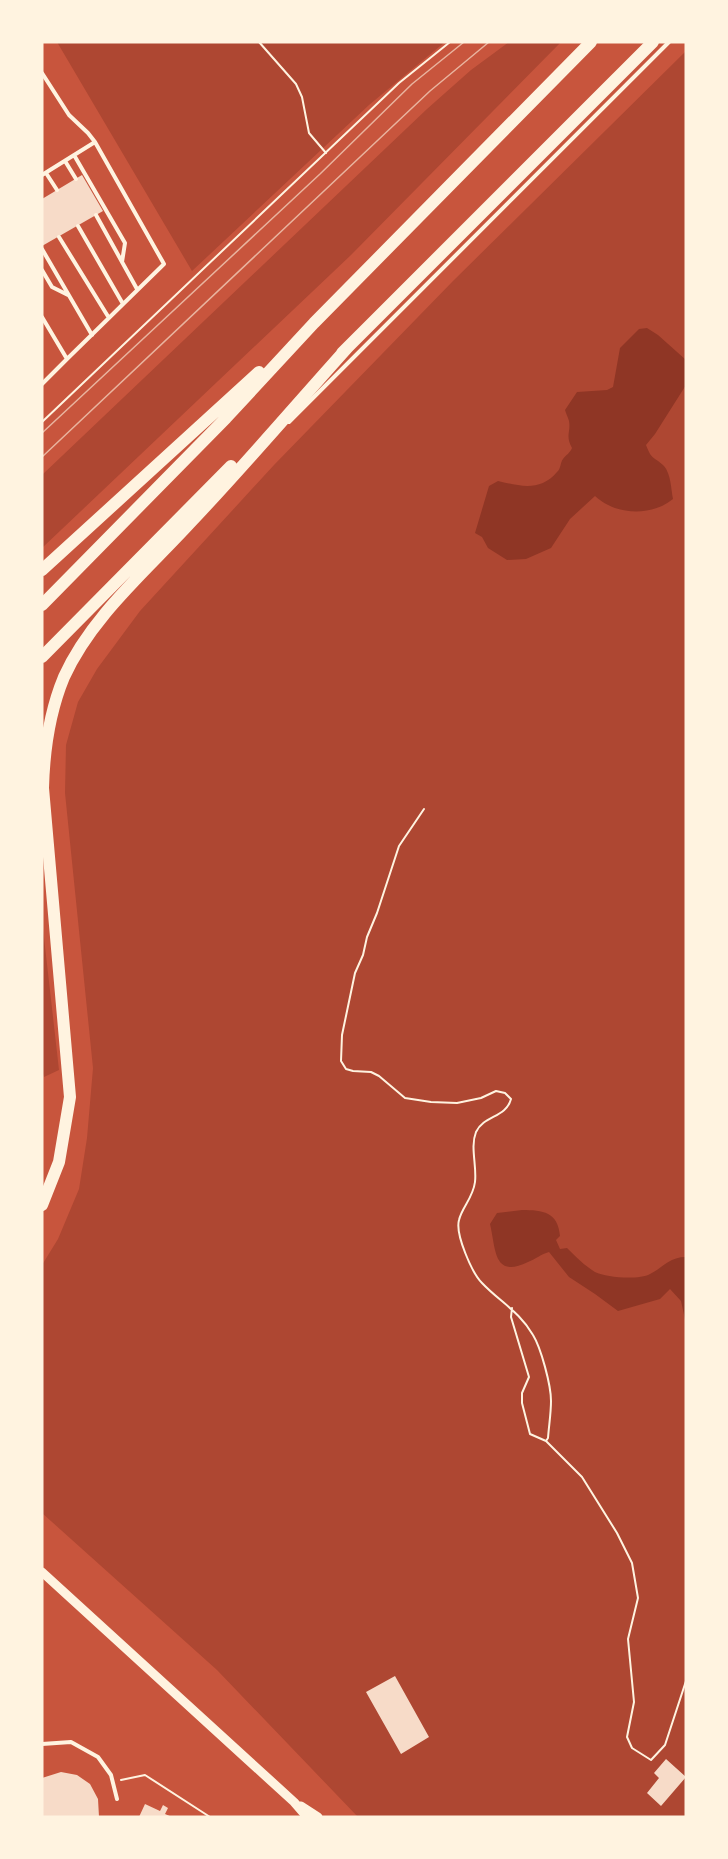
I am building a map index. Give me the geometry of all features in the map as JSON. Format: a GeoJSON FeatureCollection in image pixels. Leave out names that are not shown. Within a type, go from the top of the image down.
{"type":"FeatureCollection","features":[{"type":"Feature","properties":{"kind":"highway"},"geometry":{"type":"LineString","coordinates":[[42,605],[226,418],[314,323],[591,42]]}},
{"type":"Feature","properties":{"kind":"highway"},"geometry":{"type":"LineString","coordinates":[[42,657],[653,42]]}},
{"type":"Feature","properties":{"kind":"highway"},"geometry":{"type":"LineString","coordinates":[[42,570],[314,323]]}},
{"type":"Feature","properties":{"kind":"highway"},"geometry":{"type":"LineString","coordinates":[[42,1205],[59,1162],[70,1097],[43,788],[47,731],[64,676],[85,639],[112,606],[192,521],[348,347]]}},
{"type":"Feature","properties":{"kind":"main road"},"geometry":{"type":"LineString","coordinates":[[42,1572],[294,1802],[306,1817]]}},
{"type":"Feature","properties":{"kind":"main road"},"geometry":{"type":"LineString","coordinates":[[294,1802],[318,1817]]}},
{"type":"Feature","properties":{"kind":"lane"},"geometry":{"type":"LineString","coordinates":[[491,144],[584,42]]}},
{"type":"Feature","properties":{"kind":"lane"},"geometry":{"type":"LineString","coordinates":[[192,521],[669,42]]}},
{"type":"Feature","properties":{"kind":"lane"},"geometry":{"type":"LineString","coordinates":[[42,72],[63,107],[95,142],[164,264],[42,384]]}},
{"type":"Feature","properties":{"kind":"lane"},"geometry":{"type":"LineString","coordinates":[[57,190],[44,174],[95,142]]}},
{"type":"Feature","properties":{"kind":"lane"},"geometry":{"type":"LineString","coordinates":[[74,155],[125,243],[122,262]]}},
{"type":"Feature","properties":{"kind":"lane"},"geometry":{"type":"LineString","coordinates":[[65,161],[76,179]]}},
{"type":"Feature","properties":{"kind":"lane"},"geometry":{"type":"LineString","coordinates":[[96,215],[137,289]]}},
{"type":"Feature","properties":{"kind":"lane"},"geometry":{"type":"LineString","coordinates":[[78,226],[123,304]]}},
{"type":"Feature","properties":{"kind":"lane"},"geometry":{"type":"LineString","coordinates":[[59,237],[109,318]]}},
{"type":"Feature","properties":{"kind":"lane"},"geometry":{"type":"LineString","coordinates":[[42,249],[92,334]]}},
{"type":"Feature","properties":{"kind":"lane"},"geometry":{"type":"LineString","coordinates":[[42,270],[52,287],[69,295]]}},
{"type":"Feature","properties":{"kind":"lane"},"geometry":{"type":"LineString","coordinates":[[42,317],[67,359]]}},
{"type":"Feature","properties":{"kind":"lane"},"geometry":{"type":"LineString","coordinates":[[42,1744],[71,1742],[98,1757],[111,1775],[117,1799]]}},
{"type":"Feature","properties":{"kind":"path"},"geometry":{"type":"LineString","coordinates":[[259,42],[296,84],[302,97],[309,133],[326,153]]}},
{"type":"Feature","properties":{"kind":"path"},"geometry":{"type":"LineString","coordinates":[[42,422],[399,83],[450,42]]}},
{"type":"Feature","properties":{"kind":"path"},"geometry":{"type":"LineString","coordinates":[[424,809],[399,846],[355,973],[342,1035],[341,1061],[346,1068],[353,1071],[371,1072],[379,1076],[405,1098],[457,1103],[481,1098],[496,1091],[505,1093],[511,1099],[506,1110],[481,1125],[476,1133],[474,1141],[475,1183],[470,1201],[459,1219],[458,1228],[464,1250],[480,1282],[512,1308],[533,1335],[541,1353],[551,1401],[546,1441]]}},
{"type":"Feature","properties":{"kind":"path"},"geometry":{"type":"LineString","coordinates":[[512,1308],[511,1317],[529,1377],[522,1393],[522,1403],[530,1434],[546,1441],[582,1477],[617,1533],[632,1563],[638,1598],[628,1639],[634,1702],[627,1737],[632,1748],[651,1760],[665,1744],[686,1681]]}},
{"type":"Feature","properties":{"kind":"path"},"geometry":{"type":"LineString","coordinates":[[113,1781],[145,1775],[210,1817]]}},
{"type":"Feature","properties":{"kind":"shaded area"},"geometry":{"type":"Polygon","coordinates":[[[57,42],[445,42],[369,105],[192,271],[57,42]]]}},
{"type":"Feature","properties":{"kind":"shaded area"},"geometry":{"type":"Polygon","coordinates":[[[509,42],[561,42],[351,255],[42,548],[42,475],[427,109],[471,70],[509,42]]]}},
{"type":"Feature","properties":{"kind":"shaded area"},"geometry":{"type":"Polygon","coordinates":[[[686,51],[686,1817],[358,1817],[217,1670],[42,1513],[42,1265],[58,1239],[79,1189],[87,1138],[93,1068],[65,793],[66,745],[78,702],[97,669],[140,611],[274,465],[453,281],[686,51]]]}},
{"type":"Feature","properties":{"kind":"shaded area"},"geometry":{"type":"Polygon","coordinates":[[[647,328],[686,360],[686,385],[646,445],[652,456],[666,469],[673,499],[654,509],[633,511],[613,507],[595,496],[570,519],[551,548],[526,559],[507,560],[488,548],[482,537],[475,533],[489,486],[498,481],[522,486],[537,485],[544,483],[558,471],[563,459],[572,448],[569,421],[565,410],[577,392],[607,390],[613,387],[620,348],[639,329],[647,328]]]}},
{"type":"Feature","properties":{"kind":"shaded area"},"geometry":{"type":"Polygon","coordinates":[[[42,920],[59,1070],[44,1077],[42,1070],[42,920]]]}},
{"type":"Feature","properties":{"kind":"shaded area"},"geometry":{"type":"Polygon","coordinates":[[[522,1210],[543,1212],[553,1217],[559,1228],[560,1236],[556,1240],[560,1249],[567,1248],[588,1267],[600,1274],[623,1278],[645,1276],[671,1261],[686,1257],[686,1324],[681,1301],[670,1289],[660,1299],[618,1311],[569,1277],[549,1252],[517,1266],[508,1267],[502,1264],[495,1251],[490,1224],[497,1213],[522,1210]]]}},
{"type":"Feature","properties":{"kind":"building"},"geometry":{"type":"Polygon","coordinates":[[[82,175],[103,211],[42,246],[42,199],[82,175]]]}},
{"type":"Feature","properties":{"kind":"building"},"geometry":{"type":"Polygon","coordinates":[[[395,1676],[429,1737],[401,1754],[366,1692],[395,1676]]]}},
{"type":"Feature","properties":{"kind":"building"},"geometry":{"type":"Polygon","coordinates":[[[666,1759],[686,1777],[661,1806],[647,1793],[659,1778],[654,1773],[666,1759]]]}},
{"type":"Feature","properties":{"kind":"building"},"geometry":{"type":"Polygon","coordinates":[[[61,1772],[77,1775],[90,1784],[98,1799],[99,1817],[42,1817],[42,1778],[61,1772]]]}},
{"type":"Feature","properties":{"kind":"building"},"geometry":{"type":"Polygon","coordinates":[[[145,1804],[160,1811],[163,1805],[168,1808],[165,1814],[172,1817],[139,1817],[145,1804]]]}},
{"type":"Feature","properties":{"kind":"tram line"},"geometry":{"type":"LineString","coordinates":[[42,433],[320,174],[412,84],[464,42]]}},
{"type":"Feature","properties":{"kind":"tram line"},"geometry":{"type":"LineString","coordinates":[[42,457],[430,91],[489,42]]}}]}
